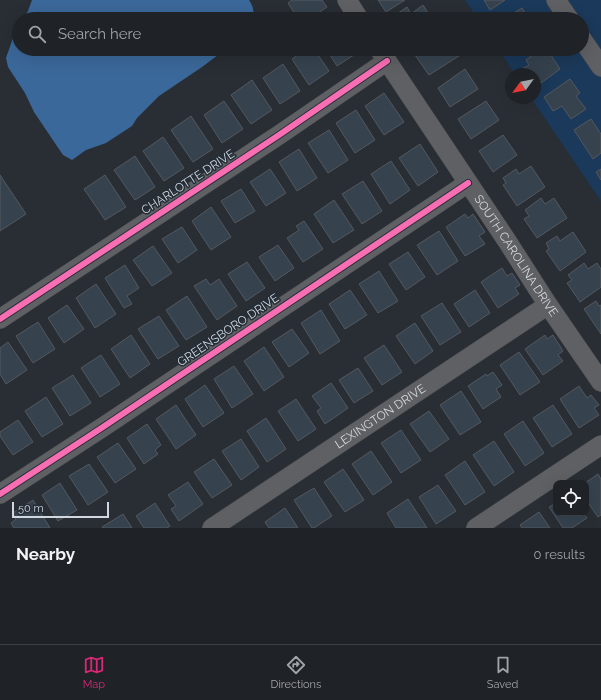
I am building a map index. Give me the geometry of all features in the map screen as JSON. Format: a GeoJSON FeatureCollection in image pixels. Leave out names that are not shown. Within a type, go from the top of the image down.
{"type":"FeatureCollection","features":[{"type":"Feature","properties":{"kind":"street"},"geometry":{"type":"LineString","coordinates":[[347,0],[355,12]]}},
{"type":"Feature","properties":{"kind":"street"},"geometry":{"type":"LineString","coordinates":[[556,0],[564,12]]}},
{"type":"Feature","properties":{"kind":"street"},"geometry":{"type":"LineString","coordinates":[[589,49],[601,67]]}},
{"type":"Feature","properties":{"kind":"street","name":"CHARLOTTE DRIVE"},"geometry":{"type":"LineString","coordinates":[[0,319],[266,144],[382,56]]}},
{"type":"Feature","properties":{"kind":"street","name":"SOUTH CAROLINA DRIVE"},"geometry":{"type":"LineString","coordinates":[[384,56],[548,305],[601,382]]}},
{"type":"Feature","properties":{"kind":"street","name":"GREENSBORO DRIVE"},"geometry":{"type":"LineString","coordinates":[[0,494],[468,184]]}},
{"type":"Feature","properties":{"kind":"street","name":"LEXINGTON DRIVE"},"geometry":{"type":"LineString","coordinates":[[212,528],[548,305]]}},
{"type":"Feature","properties":{"kind":"street"},"geometry":{"type":"LineString","coordinates":[[476,528],[601,445]]}},
{"type":"Feature","properties":{"kind":"shaded area"},"geometry":{"type":"Polygon","coordinates":[[[32,0],[249,0],[253,12],[27,12],[32,0]]]}},
{"type":"Feature","properties":{"kind":"shaded area"},"geometry":{"type":"Polygon","coordinates":[[[465,0],[601,0],[601,201],[535,104],[541,104],[541,68],[511,68],[503,56],[589,56],[589,12],[473,12],[465,0]]]}},
{"type":"Feature","properties":{"kind":"shaded area"},"geometry":{"type":"Polygon","coordinates":[[[12,41],[12,56],[217,56],[159,96],[137,118],[132,126],[106,143],[86,150],[72,160],[63,155],[34,112],[25,93],[8,67],[6,58],[12,41]]]}},
{"type":"Feature","properties":{"kind":"building"},"geometry":{"type":"Polygon","coordinates":[[[292,0],[322,0],[327,7],[320,12],[294,12],[288,3],[292,0]]]}},
{"type":"Feature","properties":{"kind":"building"},"geometry":{"type":"Polygon","coordinates":[[[378,0],[405,0],[386,12],[378,0]]]}},
{"type":"Feature","properties":{"kind":"building"},"geometry":{"type":"Polygon","coordinates":[[[484,0],[505,0],[490,10],[484,0]]]}},
{"type":"Feature","properties":{"kind":"building"},"geometry":{"type":"Polygon","coordinates":[[[423,5],[428,12],[414,12],[423,5]]]}},
{"type":"Feature","properties":{"kind":"building"},"geometry":{"type":"Polygon","coordinates":[[[407,7],[410,12],[400,12],[407,7]]]}},
{"type":"Feature","properties":{"kind":"building"},"geometry":{"type":"Polygon","coordinates":[[[522,8],[525,12],[515,12],[522,8]]]}},
{"type":"Feature","properties":{"kind":"building"},"geometry":{"type":"Polygon","coordinates":[[[296,56],[319,56],[329,71],[309,85],[292,59],[296,56]]]}},
{"type":"Feature","properties":{"kind":"building"},"geometry":{"type":"Polygon","coordinates":[[[331,56],[352,56],[337,66],[331,56]]]}},
{"type":"Feature","properties":{"kind":"building"},"geometry":{"type":"Polygon","coordinates":[[[416,56],[459,56],[429,75],[416,56]]]}},
{"type":"Feature","properties":{"kind":"building"},"geometry":{"type":"Polygon","coordinates":[[[531,56],[552,56],[560,69],[541,83],[541,68],[524,68],[529,65],[526,60],[531,56]]]}},
{"type":"Feature","properties":{"kind":"building"},"geometry":{"type":"Polygon","coordinates":[[[283,64],[300,91],[280,104],[263,78],[283,64]]]}},
{"type":"Feature","properties":{"kind":"building"},"geometry":{"type":"Polygon","coordinates":[[[465,69],[478,89],[450,107],[438,88],[465,69]]]}},
{"type":"Feature","properties":{"kind":"building"},"geometry":{"type":"Polygon","coordinates":[[[570,79],[580,93],[576,96],[586,109],[571,119],[562,106],[553,111],[544,97],[570,79]]]}},
{"type":"Feature","properties":{"kind":"building"},"geometry":{"type":"Polygon","coordinates":[[[252,80],[272,110],[251,124],[231,95],[252,80]]]}},
{"type":"Feature","properties":{"kind":"building"},"geometry":{"type":"Polygon","coordinates":[[[384,93],[404,122],[384,135],[365,106],[384,93]]]}},
{"type":"Feature","properties":{"kind":"building"},"geometry":{"type":"Polygon","coordinates":[[[224,101],[243,129],[222,143],[204,115],[224,101]]]}},
{"type":"Feature","properties":{"kind":"building"},"geometry":{"type":"Polygon","coordinates":[[[486,101],[499,120],[471,139],[458,119],[486,101]]]}},
{"type":"Feature","properties":{"kind":"building"},"geometry":{"type":"Polygon","coordinates":[[[356,110],[375,140],[355,153],[336,123],[356,110]]]}},
{"type":"Feature","properties":{"kind":"building"},"geometry":{"type":"Polygon","coordinates":[[[191,116],[213,149],[193,162],[171,130],[191,116]]]}},
{"type":"Feature","properties":{"kind":"building"},"geometry":{"type":"Polygon","coordinates":[[[591,119],[601,134],[601,153],[593,159],[574,130],[591,119]]]}},
{"type":"Feature","properties":{"kind":"building"},"geometry":{"type":"Polygon","coordinates":[[[329,130],[348,160],[328,173],[308,143],[329,130]]]}},
{"type":"Feature","properties":{"kind":"building"},"geometry":{"type":"Polygon","coordinates":[[[503,135],[517,155],[493,172],[479,151],[503,135]]]}},
{"type":"Feature","properties":{"kind":"building"},"geometry":{"type":"Polygon","coordinates":[[[163,137],[184,168],[164,181],[143,151],[163,137]]]}},
{"type":"Feature","properties":{"kind":"building"},"geometry":{"type":"Polygon","coordinates":[[[420,144],[438,172],[418,186],[399,158],[420,144]]]}},
{"type":"Feature","properties":{"kind":"building"},"geometry":{"type":"Polygon","coordinates":[[[299,149],[317,178],[297,191],[279,162],[299,149]]]}},
{"type":"Feature","properties":{"kind":"building"},"geometry":{"type":"Polygon","coordinates":[[[135,156],[155,187],[135,200],[114,170],[135,156]]]}},
{"type":"Feature","properties":{"kind":"building"},"geometry":{"type":"Polygon","coordinates":[[[391,161],[410,190],[390,204],[371,174],[391,161]]]}},
{"type":"Feature","properties":{"kind":"building"},"geometry":{"type":"Polygon","coordinates":[[[531,166],[545,187],[517,206],[503,185],[506,183],[503,178],[516,169],[519,174],[531,166]]]}},
{"type":"Feature","properties":{"kind":"building"},"geometry":{"type":"Polygon","coordinates":[[[270,169],[286,193],[266,206],[250,182],[270,169]]]}},
{"type":"Feature","properties":{"kind":"building"},"geometry":{"type":"Polygon","coordinates":[[[601,169],[601,180],[596,172],[601,169]]]}},
{"type":"Feature","properties":{"kind":"building"},"geometry":{"type":"Polygon","coordinates":[[[0,175],[26,214],[0,231],[0,175]]]}},
{"type":"Feature","properties":{"kind":"building"},"geometry":{"type":"Polygon","coordinates":[[[105,175],[126,207],[105,220],[84,189],[105,175]]]}},
{"type":"Feature","properties":{"kind":"building"},"geometry":{"type":"Polygon","coordinates":[[[363,181],[382,211],[362,224],[342,194],[363,181]]]}},
{"type":"Feature","properties":{"kind":"building"},"geometry":{"type":"Polygon","coordinates":[[[241,189],[255,211],[235,223],[221,201],[241,189]]]}},
{"type":"Feature","properties":{"kind":"building"},"geometry":{"type":"Polygon","coordinates":[[[541,198],[545,204],[554,198],[567,218],[537,238],[524,219],[529,216],[525,210],[541,198]]]}},
{"type":"Feature","properties":{"kind":"building"},"geometry":{"type":"Polygon","coordinates":[[[334,200],[354,230],[333,243],[314,214],[334,200]]]}},
{"type":"Feature","properties":{"kind":"building"},"geometry":{"type":"Polygon","coordinates":[[[211,207],[231,237],[211,250],[192,221],[211,207]]]}},
{"type":"Feature","properties":{"kind":"building"},"geometry":{"type":"Polygon","coordinates":[[[465,214],[468,218],[473,214],[485,232],[479,236],[485,244],[465,256],[446,227],[465,214]]]}},
{"type":"Feature","properties":{"kind":"building"},"geometry":{"type":"Polygon","coordinates":[[[304,221],[323,249],[303,262],[287,238],[299,230],[296,226],[304,221]]]}},
{"type":"Feature","properties":{"kind":"building"},"geometry":{"type":"Polygon","coordinates":[[[182,227],[197,250],[178,263],[162,239],[182,227]]]}},
{"type":"Feature","properties":{"kind":"building"},"geometry":{"type":"Polygon","coordinates":[[[439,231],[458,261],[437,275],[417,245],[439,231]]]}},
{"type":"Feature","properties":{"kind":"building"},"geometry":{"type":"Polygon","coordinates":[[[573,232],[586,252],[560,271],[546,251],[549,249],[546,243],[557,236],[560,241],[573,232]]]}},
{"type":"Feature","properties":{"kind":"building"},"geometry":{"type":"Polygon","coordinates":[[[278,245],[294,268],[275,281],[259,257],[278,245]]]}},
{"type":"Feature","properties":{"kind":"building"},"geometry":{"type":"Polygon","coordinates":[[[153,246],[172,273],[152,286],[133,260],[153,246]]]}},
{"type":"Feature","properties":{"kind":"building"},"geometry":{"type":"Polygon","coordinates":[[[408,252],[425,277],[406,290],[389,264],[408,252]]]}},
{"type":"Feature","properties":{"kind":"building"},"geometry":{"type":"Polygon","coordinates":[[[247,262],[265,288],[246,301],[228,274],[247,262]]]}},
{"type":"Feature","properties":{"kind":"building"},"geometry":{"type":"Polygon","coordinates":[[[584,263],[588,269],[597,263],[601,269],[601,287],[580,302],[567,283],[572,280],[568,275],[584,263]]]}},
{"type":"Feature","properties":{"kind":"building"},"geometry":{"type":"Polygon","coordinates":[[[125,265],[139,288],[127,296],[132,304],[124,308],[105,278],[125,265]]]}},
{"type":"Feature","properties":{"kind":"building"},"geometry":{"type":"Polygon","coordinates":[[[502,268],[507,276],[512,273],[520,285],[515,288],[519,294],[498,308],[481,282],[502,268]]]}},
{"type":"Feature","properties":{"kind":"building"},"geometry":{"type":"Polygon","coordinates":[[[379,271],[398,301],[378,313],[359,284],[379,271]]]}},
{"type":"Feature","properties":{"kind":"building"},"geometry":{"type":"Polygon","coordinates":[[[206,279],[210,285],[219,279],[237,306],[217,320],[194,286],[206,279]]]}},
{"type":"Feature","properties":{"kind":"building"},"geometry":{"type":"Polygon","coordinates":[[[96,284],[116,314],[95,328],[76,298],[96,284]]]}},
{"type":"Feature","properties":{"kind":"building"},"geometry":{"type":"Polygon","coordinates":[[[350,290],[367,315],[345,329],[329,304],[350,290]]]}},
{"type":"Feature","properties":{"kind":"building"},"geometry":{"type":"Polygon","coordinates":[[[475,290],[490,313],[469,327],[454,304],[475,290]]]}},
{"type":"Feature","properties":{"kind":"building"},"geometry":{"type":"Polygon","coordinates":[[[187,296],[207,327],[186,340],[166,310],[187,296]]]}},
{"type":"Feature","properties":{"kind":"building"},"geometry":{"type":"Polygon","coordinates":[[[596,301],[599,306],[601,305],[601,334],[584,309],[596,301]]]}},
{"type":"Feature","properties":{"kind":"building"},"geometry":{"type":"Polygon","coordinates":[[[442,303],[461,332],[440,345],[421,316],[442,303]]]}},
{"type":"Feature","properties":{"kind":"building"},"geometry":{"type":"Polygon","coordinates":[[[67,305],[84,329],[64,343],[48,318],[67,305]]]}},
{"type":"Feature","properties":{"kind":"building"},"geometry":{"type":"Polygon","coordinates":[[[321,310],[340,341],[320,354],[301,323],[321,310]]]}},
{"type":"Feature","properties":{"kind":"building"},"geometry":{"type":"Polygon","coordinates":[[[159,316],[179,346],[158,359],[138,329],[159,316]]]}},
{"type":"Feature","properties":{"kind":"building"},"geometry":{"type":"Polygon","coordinates":[[[38,322],[55,349],[33,363],[16,336],[38,322]]]}},
{"type":"Feature","properties":{"kind":"building"},"geometry":{"type":"Polygon","coordinates":[[[415,323],[433,351],[415,364],[396,336],[415,323]]]}},
{"type":"Feature","properties":{"kind":"building"},"geometry":{"type":"Polygon","coordinates":[[[292,329],[309,353],[289,367],[272,342],[292,329]]]}},
{"type":"Feature","properties":{"kind":"building"},"geometry":{"type":"Polygon","coordinates":[[[131,335],[150,364],[130,378],[111,349],[131,335]]]}},
{"type":"Feature","properties":{"kind":"building"},"geometry":{"type":"Polygon","coordinates":[[[545,335],[547,339],[553,335],[563,351],[558,355],[563,361],[543,375],[525,349],[545,335]]]}},
{"type":"Feature","properties":{"kind":"building"},"geometry":{"type":"Polygon","coordinates":[[[8,342],[27,370],[6,384],[0,374],[0,348],[8,342]]]}},
{"type":"Feature","properties":{"kind":"building"},"geometry":{"type":"Polygon","coordinates":[[[384,345],[402,372],[382,385],[364,358],[384,345]]]}},
{"type":"Feature","properties":{"kind":"building"},"geometry":{"type":"Polygon","coordinates":[[[264,347],[284,377],[264,391],[244,361],[264,347]]]}},
{"type":"Feature","properties":{"kind":"building"},"geometry":{"type":"Polygon","coordinates":[[[519,352],[540,382],[520,395],[500,365],[519,352]]]}},
{"type":"Feature","properties":{"kind":"building"},"geometry":{"type":"Polygon","coordinates":[[[101,355],[120,384],[100,397],[81,368],[101,355]]]}},
{"type":"Feature","properties":{"kind":"building"},"geometry":{"type":"Polygon","coordinates":[[[234,366],[253,394],[232,408],[214,379],[234,366]]]}},
{"type":"Feature","properties":{"kind":"building"},"geometry":{"type":"Polygon","coordinates":[[[358,368],[373,391],[354,403],[339,380],[358,368]]]}},
{"type":"Feature","properties":{"kind":"building"},"geometry":{"type":"Polygon","coordinates":[[[493,372],[502,385],[496,389],[501,397],[483,409],[468,386],[486,374],[487,376],[493,372]]]}},
{"type":"Feature","properties":{"kind":"building"},"geometry":{"type":"Polygon","coordinates":[[[73,375],[91,403],[70,416],[52,388],[73,375]]]}},
{"type":"Feature","properties":{"kind":"building"},"geometry":{"type":"Polygon","coordinates":[[[331,383],[348,408],[325,424],[317,411],[321,408],[312,396],[331,383]]]}},
{"type":"Feature","properties":{"kind":"building"},"geometry":{"type":"Polygon","coordinates":[[[205,385],[224,413],[203,427],[185,399],[205,385]]]}},
{"type":"Feature","properties":{"kind":"building"},"geometry":{"type":"Polygon","coordinates":[[[579,386],[587,398],[591,395],[599,405],[594,408],[599,415],[579,428],[560,399],[579,386]]]}},
{"type":"Feature","properties":{"kind":"building"},"geometry":{"type":"Polygon","coordinates":[[[461,391],[481,422],[460,435],[440,405],[461,391]]]}},
{"type":"Feature","properties":{"kind":"building"},"geometry":{"type":"Polygon","coordinates":[[[46,397],[63,424],[42,437],[25,411],[46,397]]]}},
{"type":"Feature","properties":{"kind":"building"},"geometry":{"type":"Polygon","coordinates":[[[296,399],[316,429],[298,441],[278,411],[296,399]]]}},
{"type":"Feature","properties":{"kind":"building"},"geometry":{"type":"Polygon","coordinates":[[[176,405],[196,435],[176,449],[156,419],[176,405]]]}},
{"type":"Feature","properties":{"kind":"building"},"geometry":{"type":"Polygon","coordinates":[[[553,405],[572,434],[552,447],[533,418],[553,405]]]}},
{"type":"Feature","properties":{"kind":"building"},"geometry":{"type":"Polygon","coordinates":[[[429,411],[449,439],[430,452],[410,424],[429,411]]]}},
{"type":"Feature","properties":{"kind":"building"},"geometry":{"type":"Polygon","coordinates":[[[266,418],[286,449],[267,462],[247,431],[266,418]]]}},
{"type":"Feature","properties":{"kind":"building"},"geometry":{"type":"Polygon","coordinates":[[[18,420],[33,442],[13,455],[0,436],[0,432],[18,420]]]}},
{"type":"Feature","properties":{"kind":"building"},"geometry":{"type":"Polygon","coordinates":[[[523,421],[544,453],[525,466],[504,434],[523,421]]]}},
{"type":"Feature","properties":{"kind":"building"},"geometry":{"type":"Polygon","coordinates":[[[147,424],[161,445],[155,450],[158,454],[144,464],[127,438],[147,424]]]}},
{"type":"Feature","properties":{"kind":"building"},"geometry":{"type":"Polygon","coordinates":[[[401,430],[421,460],[401,473],[381,443],[401,430]]]}},
{"type":"Feature","properties":{"kind":"building"},"geometry":{"type":"Polygon","coordinates":[[[241,439],[259,467],[241,480],[222,451],[241,439]]]}},
{"type":"Feature","properties":{"kind":"building"},"geometry":{"type":"Polygon","coordinates":[[[494,441],[514,472],[494,486],[473,455],[494,441]]]}},
{"type":"Feature","properties":{"kind":"building"},"geometry":{"type":"Polygon","coordinates":[[[118,443],[136,469],[115,483],[97,457],[118,443]]]}},
{"type":"Feature","properties":{"kind":"building"},"geometry":{"type":"Polygon","coordinates":[[[371,451],[392,482],[373,495],[352,464],[371,451]]]}},
{"type":"Feature","properties":{"kind":"building"},"geometry":{"type":"Polygon","coordinates":[[[214,459],[232,485],[212,498],[194,472],[214,459]]]}},
{"type":"Feature","properties":{"kind":"building"},"geometry":{"type":"Polygon","coordinates":[[[465,461],[485,492],[465,505],[445,475],[465,461]]]}},
{"type":"Feature","properties":{"kind":"building"},"geometry":{"type":"Polygon","coordinates":[[[89,464],[108,492],[88,505],[69,476],[89,464]]]}},
{"type":"Feature","properties":{"kind":"building"},"geometry":{"type":"Polygon","coordinates":[[[343,469],[364,500],[345,512],[324,482],[343,469]]]}},
{"type":"Feature","properties":{"kind":"building"},"geometry":{"type":"Polygon","coordinates":[[[598,474],[601,479],[601,515],[598,517],[589,504],[589,480],[598,474]]]}},
{"type":"Feature","properties":{"kind":"building"},"geometry":{"type":"Polygon","coordinates":[[[188,482],[203,504],[179,521],[171,509],[176,506],[168,495],[188,482]]]}},
{"type":"Feature","properties":{"kind":"building"},"geometry":{"type":"Polygon","coordinates":[[[60,483],[77,510],[58,521],[42,495],[60,483]]]}},
{"type":"Feature","properties":{"kind":"building"},"geometry":{"type":"Polygon","coordinates":[[[438,485],[456,511],[436,524],[419,497],[438,485]]]}},
{"type":"Feature","properties":{"kind":"building"},"geometry":{"type":"Polygon","coordinates":[[[314,488],[332,516],[312,528],[294,500],[314,488]]]}},
{"type":"Feature","properties":{"kind":"building"},"geometry":{"type":"Polygon","coordinates":[[[408,499],[427,528],[396,528],[387,513],[408,499]]]}},
{"type":"Feature","properties":{"kind":"building"},"geometry":{"type":"Polygon","coordinates":[[[33,500],[50,528],[14,528],[11,523],[16,519],[13,513],[33,500]]]}},
{"type":"Feature","properties":{"kind":"building"},"geometry":{"type":"Polygon","coordinates":[[[155,503],[170,526],[167,528],[144,528],[136,516],[155,503]]]}},
{"type":"Feature","properties":{"kind":"building"},"geometry":{"type":"Polygon","coordinates":[[[553,505],[553,513],[549,507],[553,505]]]}},
{"type":"Feature","properties":{"kind":"building"},"geometry":{"type":"Polygon","coordinates":[[[285,508],[298,528],[269,528],[265,522],[285,508]]]}},
{"type":"Feature","properties":{"kind":"building"},"geometry":{"type":"Polygon","coordinates":[[[539,512],[550,528],[522,528],[520,525],[539,512]]]}},
{"type":"Feature","properties":{"kind":"building"},"geometry":{"type":"Polygon","coordinates":[[[123,514],[132,528],[102,527],[123,514]]]}},
{"type":"Feature","properties":{"kind":"building"},"geometry":{"type":"Polygon","coordinates":[[[555,516],[585,516],[587,518],[572,528],[563,528],[555,516]]]}},
{"type":"Feature","properties":{"kind":"cycle path"},"geometry":{"type":"LineString","coordinates":[[0,319],[279,135],[387,61]]}},
{"type":"Feature","properties":{"kind":"cycle path"},"geometry":{"type":"LineString","coordinates":[[0,494],[103,427],[468,183]]}}]}
